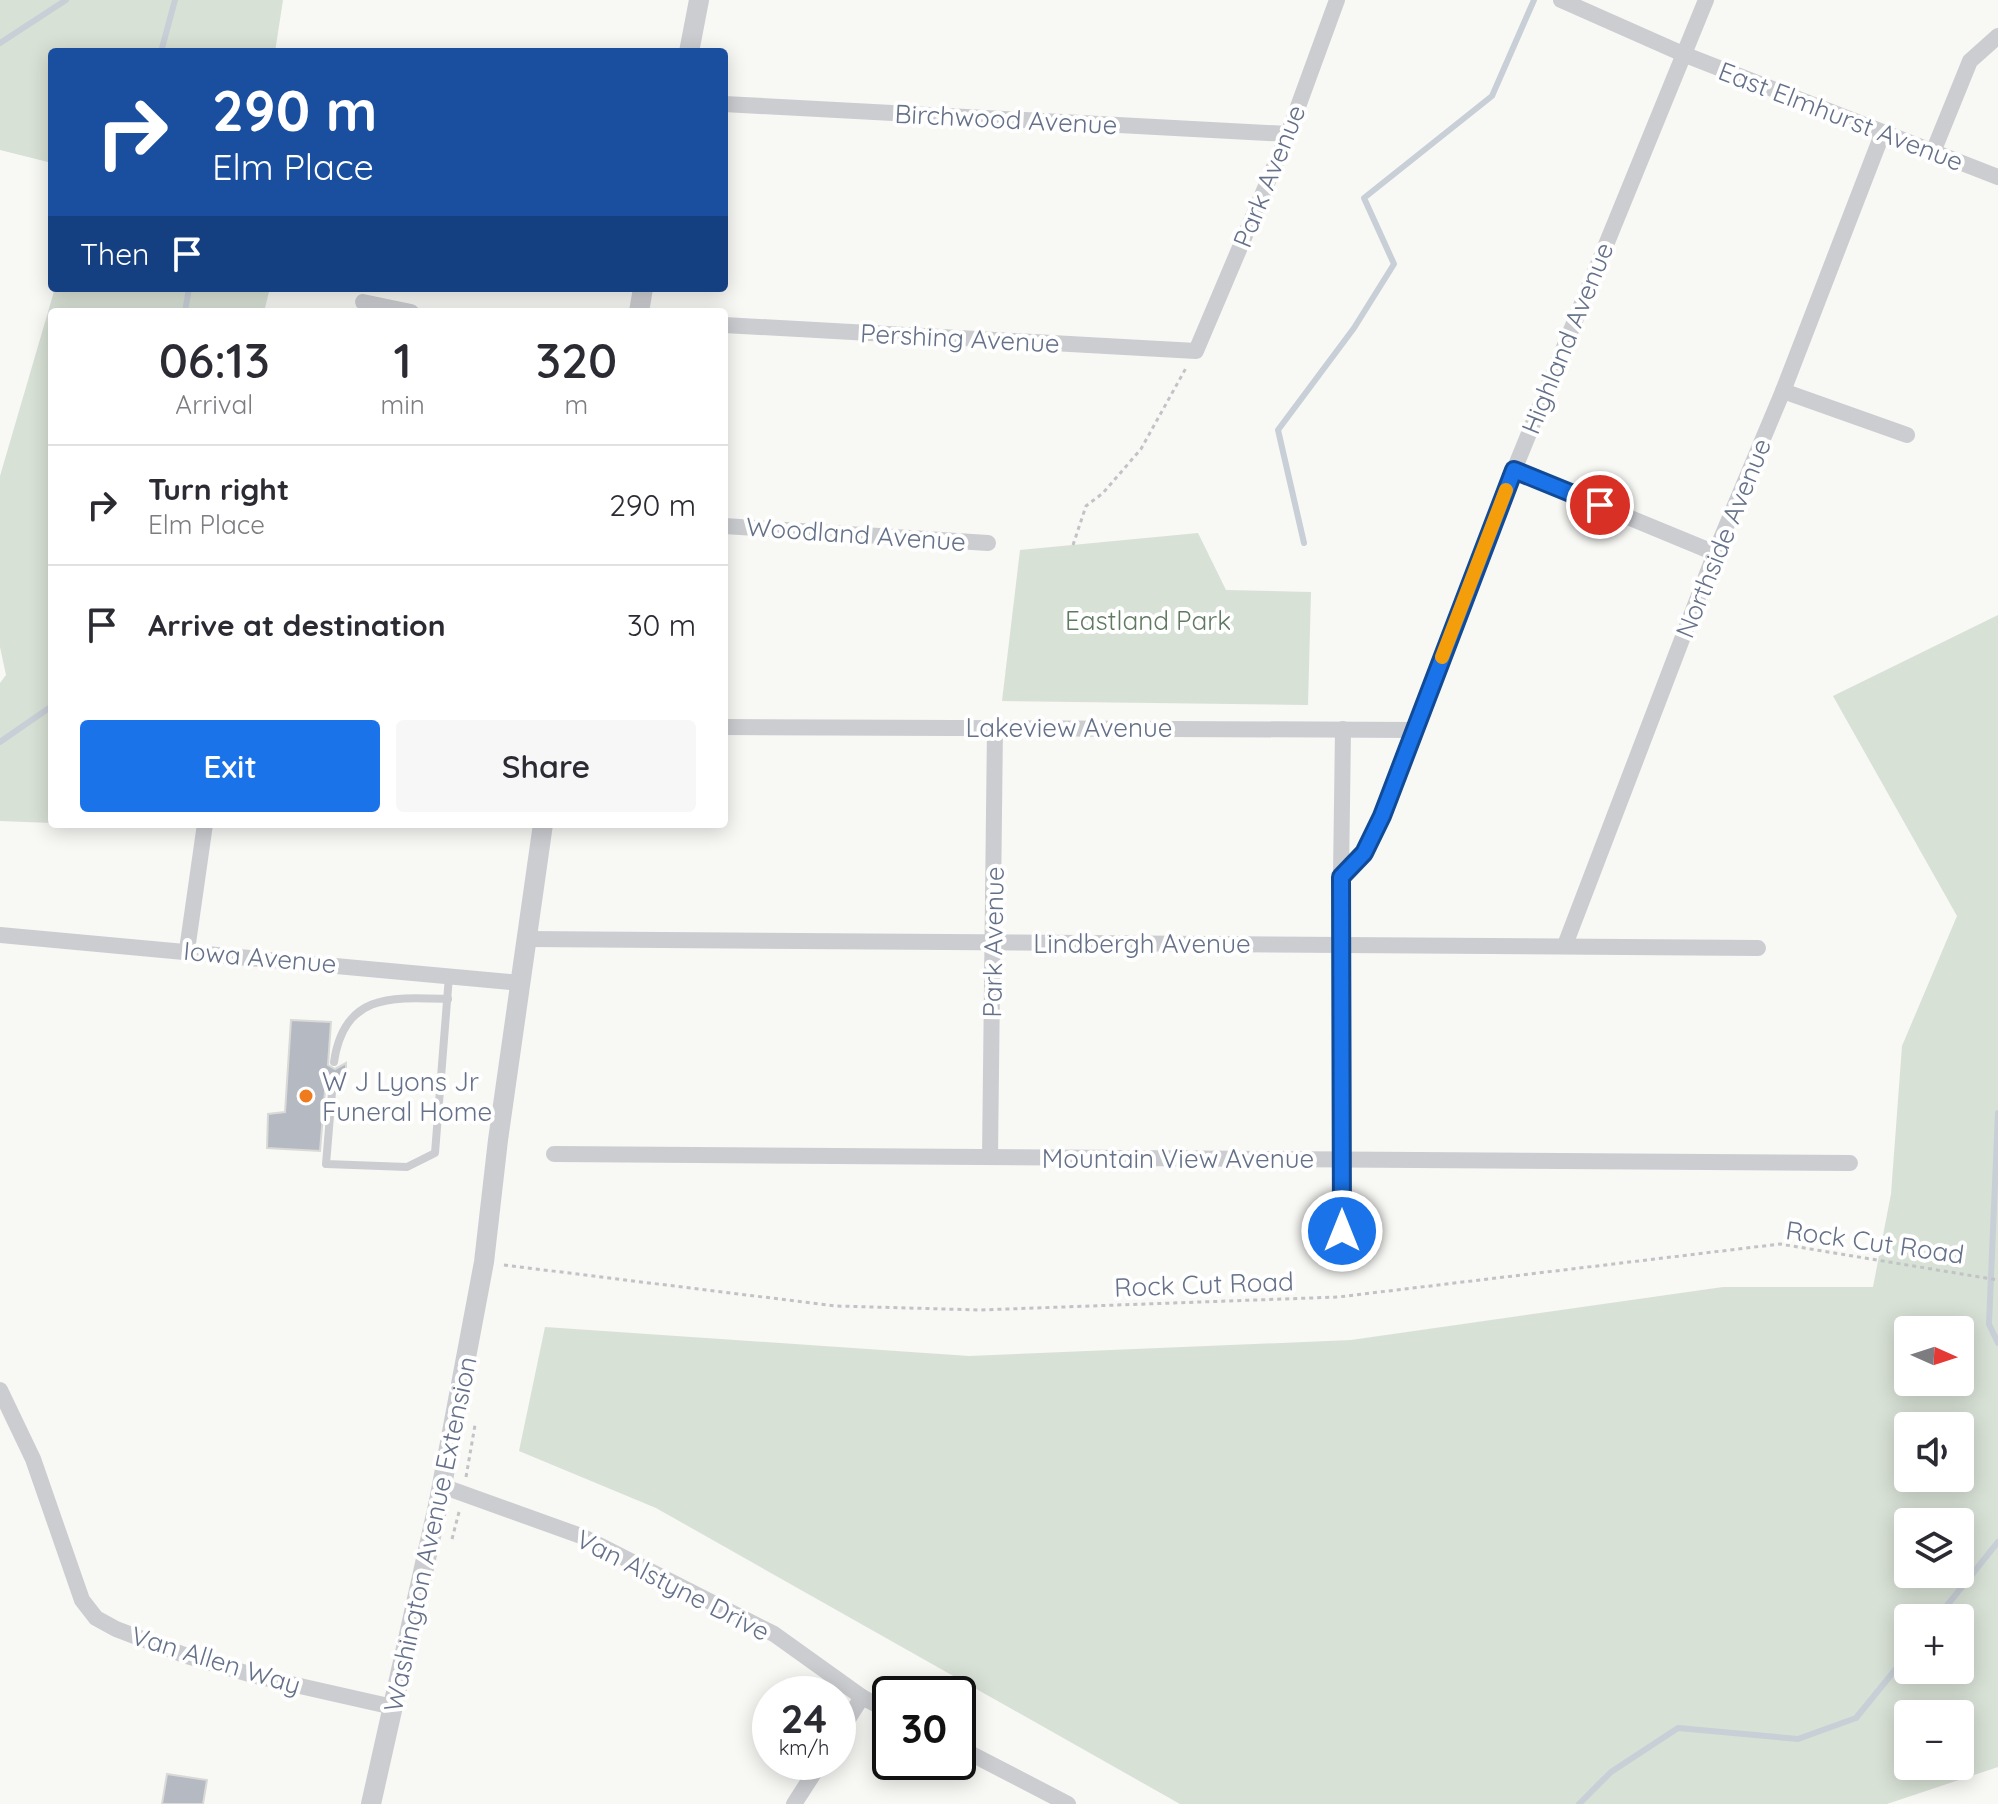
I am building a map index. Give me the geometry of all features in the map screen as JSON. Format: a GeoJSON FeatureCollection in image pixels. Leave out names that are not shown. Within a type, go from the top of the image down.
{"type":"FeatureCollection","features":[{"type":"Feature","properties":{"kind":"street"},"geometry":{"type":"LineString","coordinates":[[690,48],[699,0]]}},
{"type":"Feature","properties":{"kind":"street","name":"Park Avenue"},"geometry":{"type":"LineString","coordinates":[[1196,351],[1288,134],[1337,0]]}},
{"type":"Feature","properties":{"kind":"street","name":"East Elmhurst Avenue"},"geometry":{"type":"LineString","coordinates":[[1561,0],[1683,54],[1998,177]]}},
{"type":"Feature","properties":{"kind":"street","name":"Highland Avenue"},"geometry":{"type":"LineString","coordinates":[[1341,877],[1364,853],[1415,730],[1514,470],[1706,0]]}},
{"type":"Feature","properties":{"kind":"street"},"geometry":{"type":"LineString","coordinates":[[1933,152],[1970,61],[1998,36]]}},
{"type":"Feature","properties":{"kind":"street","name":"Birchwood Avenue"},"geometry":{"type":"LineString","coordinates":[[728,104],[1288,134]]}},
{"type":"Feature","properties":{"kind":"street","name":"Northside Avenue"},"geometry":{"type":"LineString","coordinates":[[1565,945],[1715,553],[1783,391],[1883,132]]}},
{"type":"Feature","properties":{"kind":"street"},"geometry":{"type":"LineString","coordinates":[[363,302],[392,308]]}},
{"type":"Feature","properties":{"kind":"street","name":"Pershing Avenue"},"geometry":{"type":"LineString","coordinates":[[728,325],[1196,351]]}},
{"type":"Feature","properties":{"kind":"street"},"geometry":{"type":"LineString","coordinates":[[1783,391],[1907,435]]}},
{"type":"Feature","properties":{"kind":"street"},"geometry":{"type":"LineString","coordinates":[[1514,470],[1715,553]]}},
{"type":"Feature","properties":{"kind":"street","name":"Woodland Avenue"},"geometry":{"type":"LineString","coordinates":[[728,526],[988,543]]}},
{"type":"Feature","properties":{"kind":"street","name":"Lakeview Avenue"},"geometry":{"type":"LineString","coordinates":[[728,727],[1415,730]]}},
{"type":"Feature","properties":{"kind":"street","name":"Park Avenue"},"geometry":{"type":"LineString","coordinates":[[990,1157],[995,727]]}},
{"type":"Feature","properties":{"kind":"street"},"geometry":{"type":"LineString","coordinates":[[1342,1231],[1343,729]]}},
{"type":"Feature","properties":{"kind":"street"},"geometry":{"type":"LineString","coordinates":[[187,950],[204,828]]}},
{"type":"Feature","properties":{"kind":"street","name":"Washington Avenue Extension"},"geometry":{"type":"LineString","coordinates":[[371,1804],[494,1264],[520,983],[542,828]]}},
{"type":"Feature","properties":{"kind":"street","name":"Iowa Avenue"},"geometry":{"type":"LineString","coordinates":[[0,935],[520,983]]}},
{"type":"Feature","properties":{"kind":"street","name":"Lindbergh Avenue"},"geometry":{"type":"LineString","coordinates":[[527,939],[1758,948]]}},
{"type":"Feature","properties":{"kind":"street","name":"Mountain View Avenue"},"geometry":{"type":"LineString","coordinates":[[554,1154],[1850,1163]]}},
{"type":"Feature","properties":{"kind":"street","name":"Van Allen Way"},"geometry":{"type":"LineString","coordinates":[[0,1390],[33,1459],[82,1600],[96,1618],[187,1656],[260,1677],[393,1707]]}},
{"type":"Feature","properties":{"kind":"street","name":"Van Alstyne Drive"},"geometry":{"type":"LineString","coordinates":[[442,1486],[581,1536],[774,1634],[872,1702]]}},
{"type":"Feature","properties":{"kind":"street"},"geometry":{"type":"LineString","coordinates":[[856,1706],[862,1697]]}},
{"type":"Feature","properties":{"kind":"street"},"geometry":{"type":"LineString","coordinates":[[976,1756],[1068,1804]]}},
{"type":"Feature","properties":{"kind":"street"},"geometry":{"type":"LineString","coordinates":[[794,1804],[809,1780]]}},
{"type":"Feature","properties":{"kind":"lane"},"geometry":{"type":"LineString","coordinates":[[333,1080],[326,1164],[407,1167],[435,1153],[449,976]]}},
{"type":"Feature","properties":{"kind":"lane"},"geometry":{"type":"LineString","coordinates":[[334,1062],[337,1041],[361,1010],[390,997],[448,999]]}},
{"type":"Feature","properties":{"kind":"path"},"geometry":{"type":"LineString","coordinates":[[1073,545],[1086,506],[1103,493],[1141,449],[1196,351]]}},
{"type":"Feature","properties":{"kind":"path","name":"Rock Cut Road"},"geometry":{"type":"LineString","coordinates":[[494,1264],[836,1306],[980,1310],[1338,1297],[1780,1244],[1998,1280]]}},
{"type":"Feature","properties":{"kind":"green space"},"geometry":{"type":"Polygon","coordinates":[[[0,0],[283,0],[276,48],[48,48],[48,162],[0,150],[0,0]]]}},
{"type":"Feature","properties":{"kind":"green space"},"geometry":{"type":"Polygon","coordinates":[[[54,292],[269,292],[265,308],[49,308],[54,292]]]}},
{"type":"Feature","properties":{"kind":"green space"},"geometry":{"type":"Polygon","coordinates":[[[48,312],[48,823],[0,821],[0,683],[6,675],[0,647],[0,476],[48,312]]]}},
{"type":"Feature","properties":{"kind":"green space","name":"Eastland Park"},"geometry":{"type":"Polygon","coordinates":[[[1198,533],[1226,590],[1311,592],[1308,705],[1002,701],[1020,550],[1198,533]]]}},
{"type":"Feature","properties":{"kind":"green space"},"geometry":{"type":"Polygon","coordinates":[[[1998,615],[1998,1767],[1974,1775],[1974,1700],[1894,1700],[1894,1780],[1959,1780],[1887,1804],[1180,1804],[976,1689],[976,1676],[953,1676],[656,1508],[519,1451],[545,1327],[969,1356],[1351,1340],[1723,1287],[1873,1287],[1891,1194],[1902,1046],[1957,916],[1833,696],[1998,615]]]}},
{"type":"Feature","properties":{"kind":"building","name":"W J Lyons Jr Funeral Home"},"geometry":{"type":"Polygon","coordinates":[[[291,1020],[331,1022],[328,1065],[335,1069],[346,1063],[346,1080],[340,1080],[333,1073],[326,1079],[320,1151],[267,1148],[268,1114],[285,1112],[291,1020]]]}},
{"type":"Feature","properties":{"kind":"building"},"geometry":{"type":"Polygon","coordinates":[[[167,1774],[207,1780],[203,1804],[162,1804],[167,1774]]]}},
{"type":"Feature","properties":{"kind":"waterway"},"geometry":{"type":"LineString","coordinates":[[0,43],[66,0]]}},
{"type":"Feature","properties":{"kind":"waterway"},"geometry":{"type":"LineString","coordinates":[[162,48],[175,0]]}},
{"type":"Feature","properties":{"kind":"waterway"},"geometry":{"type":"LineString","coordinates":[[1304,543],[1278,430],[1354,328],[1394,264],[1364,198],[1492,96],[1534,0]]}},
{"type":"Feature","properties":{"kind":"waterway"},"geometry":{"type":"LineString","coordinates":[[186,308],[188,292]]}},
{"type":"Feature","properties":{"kind":"waterway"},"geometry":{"type":"LineString","coordinates":[[0,742],[48,709]]}},
{"type":"Feature","properties":{"kind":"waterway"},"geometry":{"type":"LineString","coordinates":[[1998,1113],[1989,1324],[1998,1343]]}},
{"type":"Feature","properties":{"kind":"waterway"},"geometry":{"type":"LineString","coordinates":[[1948,1604],[1998,1542]]}},
{"type":"Feature","properties":{"kind":"waterway"},"geometry":{"type":"LineString","coordinates":[[1579,1804],[1611,1772],[1678,1728],[1798,1739],[1856,1718],[1894,1671]]}},
{"type":"Feature","properties":{"kind":"slow traffic"},"geometry":{"type":"LineString","coordinates":[[1442,657],[1506,490]]}},
{"type":"Feature","properties":{"kind":"place","name":"W J Lyons Jr Funeral Home"},"geometry":{"type":"Point","coordinates":[306,1096]}},
{"type":"Feature","properties":{"kind":"route"},"geometry":{"type":"LineString","coordinates":[[1342,1231],[1341,877],[1364,853],[1382,816],[1514,470],[1600,505]]}}]}
